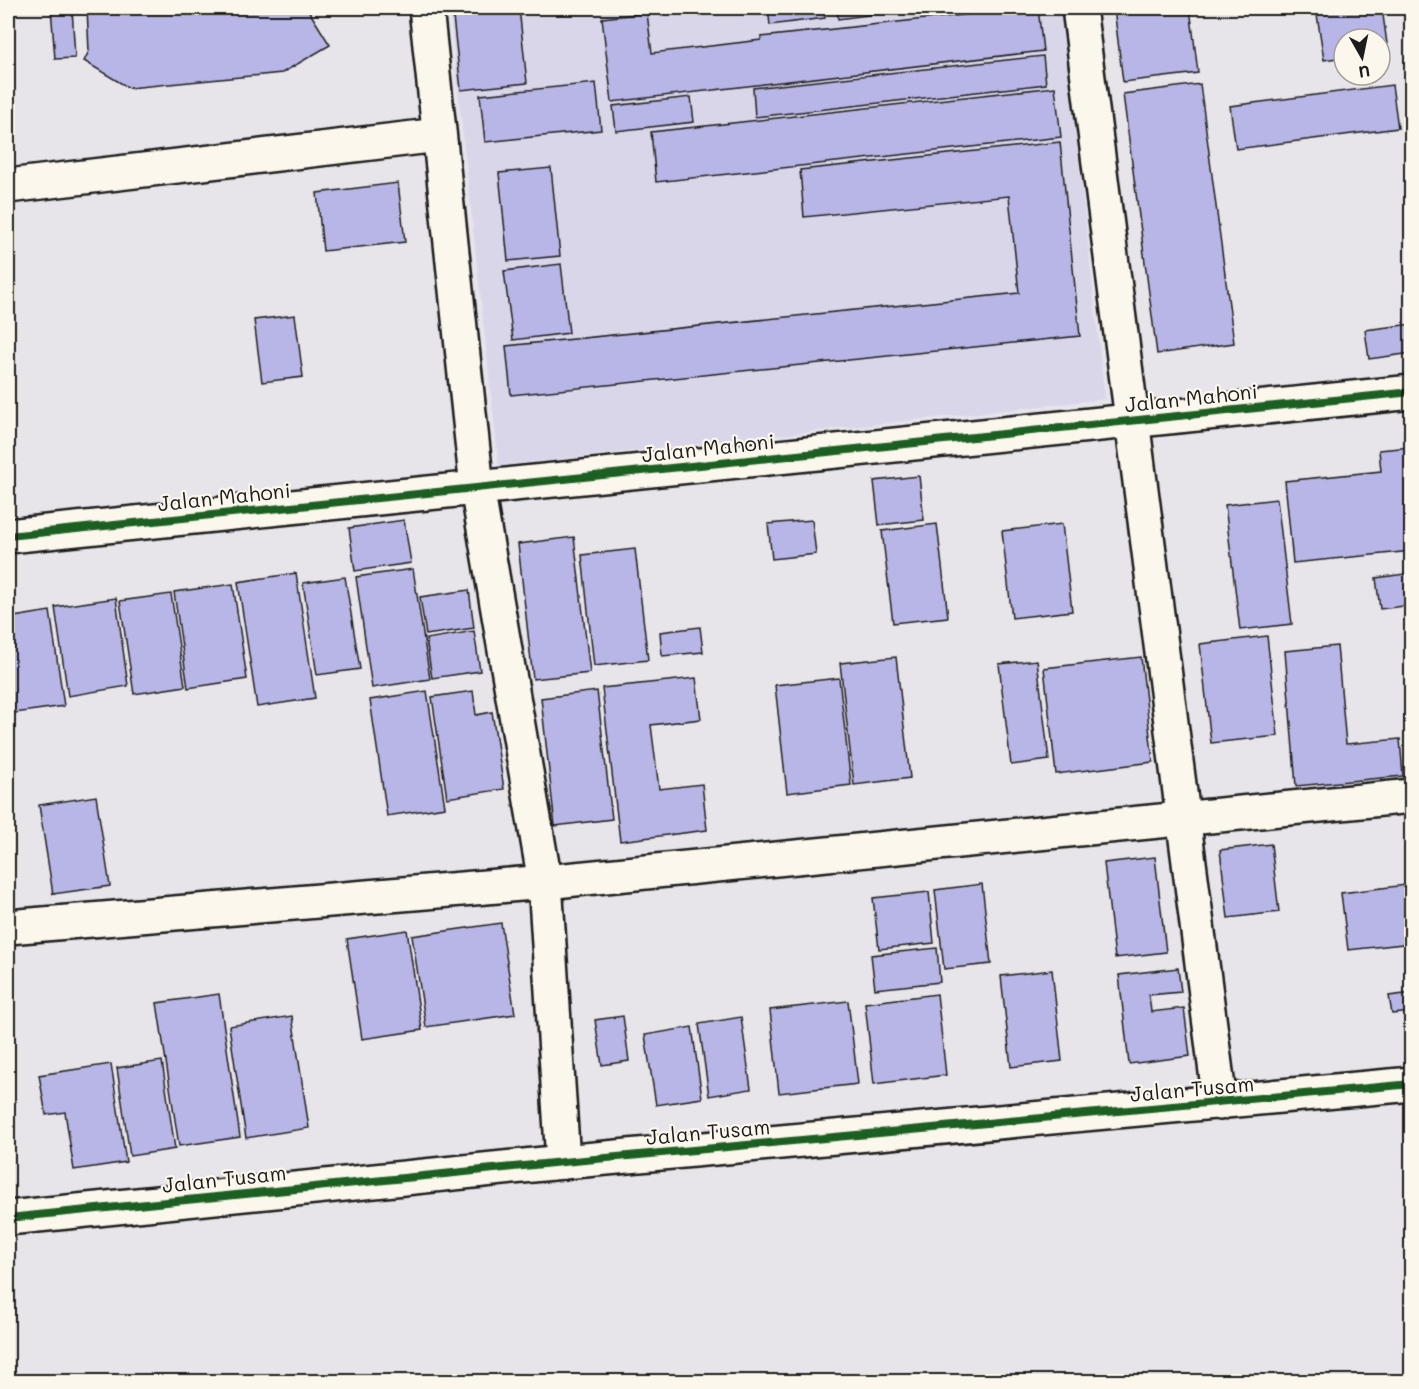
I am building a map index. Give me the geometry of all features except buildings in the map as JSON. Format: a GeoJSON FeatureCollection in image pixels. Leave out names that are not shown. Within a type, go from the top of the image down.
{"type":"FeatureCollection","features":[{"type":"Feature","properties":{"kind":"street"},"geometry":{"type":"LineString","coordinates":[[426,8],[477,488],[545,882],[563,1162]]}},
{"type":"Feature","properties":{"kind":"street"},"geometry":{"type":"LineString","coordinates":[[1079,8],[1220,1103]]}},
{"type":"Feature","properties":{"kind":"street"},"geometry":{"type":"LineString","coordinates":[[8,186],[439,135]]}},
{"type":"Feature","properties":{"kind":"street","name":"Jalan Mahoni"},"geometry":{"type":"LineString","coordinates":[[8,536],[1412,392]]}},
{"type":"Feature","properties":{"kind":"street"},"geometry":{"type":"LineString","coordinates":[[8,927],[545,882],[1412,796]]}},
{"type":"Feature","properties":{"kind":"street","name":"Jalan Tusam"},"geometry":{"type":"LineString","coordinates":[[8,1218],[563,1162],[1412,1084]]}},
{"type":"Feature","properties":{"kind":"shaded area"},"geometry":{"type":"Polygon","coordinates":[[[449,8],[1062,8],[1105,399],[499,466],[449,8]]]}},
{"type":"Feature","properties":{"kind":"cycle path"},"geometry":{"type":"LineString","coordinates":[[8,536],[1412,392]]}},
{"type":"Feature","properties":{"kind":"cycle path"},"geometry":{"type":"LineString","coordinates":[[8,1218],[563,1162],[1412,1084]]}}]}
